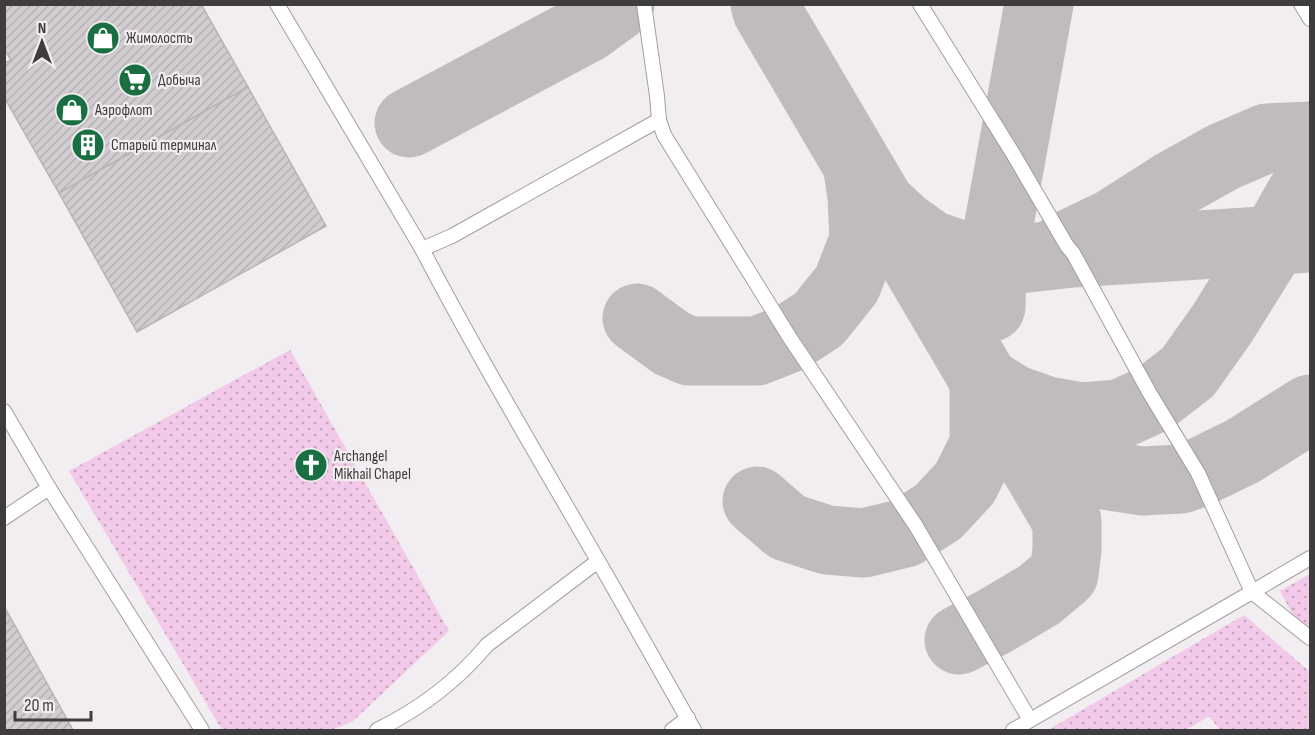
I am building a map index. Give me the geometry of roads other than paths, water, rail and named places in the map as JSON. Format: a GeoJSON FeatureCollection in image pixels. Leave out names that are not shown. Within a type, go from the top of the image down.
{"type":"FeatureCollection","features":[{"type":"Feature","properties":{"kind":"lane"},"geometry":{"type":"LineString","coordinates":[[277,4],[422,249],[480,357],[691,724],[672,730]]}},
{"type":"Feature","properties":{"kind":"lane"},"geometry":{"type":"LineString","coordinates":[[644,4],[664,135],[790,338],[916,526],[1030,720]]}},
{"type":"Feature","properties":{"kind":"lane"},"geometry":{"type":"LineString","coordinates":[[921,4],[1073,253],[1149,392],[1198,473],[1252,592],[1311,638]]}},
{"type":"Feature","properties":{"kind":"lane"},"geometry":{"type":"LineString","coordinates":[[1301,4],[1311,19]]}},
{"type":"Feature","properties":{"kind":"lane"},"geometry":{"type":"LineString","coordinates":[[422,249],[452,236],[660,120]]}},
{"type":"Feature","properties":{"kind":"lane"},"geometry":{"type":"LineString","coordinates":[[4,411],[49,488],[202,730]]}},
{"type":"Feature","properties":{"kind":"lane"},"geometry":{"type":"LineString","coordinates":[[4,518],[49,488]]}},
{"type":"Feature","properties":{"kind":"lane"},"geometry":{"type":"LineString","coordinates":[[1013,730],[1311,558]]}},
{"type":"Feature","properties":{"kind":"lane"},"geometry":{"type":"LineString","coordinates":[[376,730],[403,717],[457,677],[487,645],[598,561]]}},
{"type":"Feature","properties":{"kind":"place","name":"Жимолость"},"geometry":{"type":"Point","coordinates":[103,38]}},
{"type":"Feature","properties":{"kind":"place","name":"Добыча"},"geometry":{"type":"Point","coordinates":[135,80]}},
{"type":"Feature","properties":{"kind":"place","name":"Аэрофлот"},"geometry":{"type":"Point","coordinates":[72,110]}},
{"type":"Feature","properties":{"kind":"place","name":"Старый терминал"},"geometry":{"type":"Point","coordinates":[88,145]}},
{"type":"Feature","properties":{"kind":"place","name":"Archangel Mikhail Chapel"},"geometry":{"type":"Point","coordinates":[311,465]}}]}
